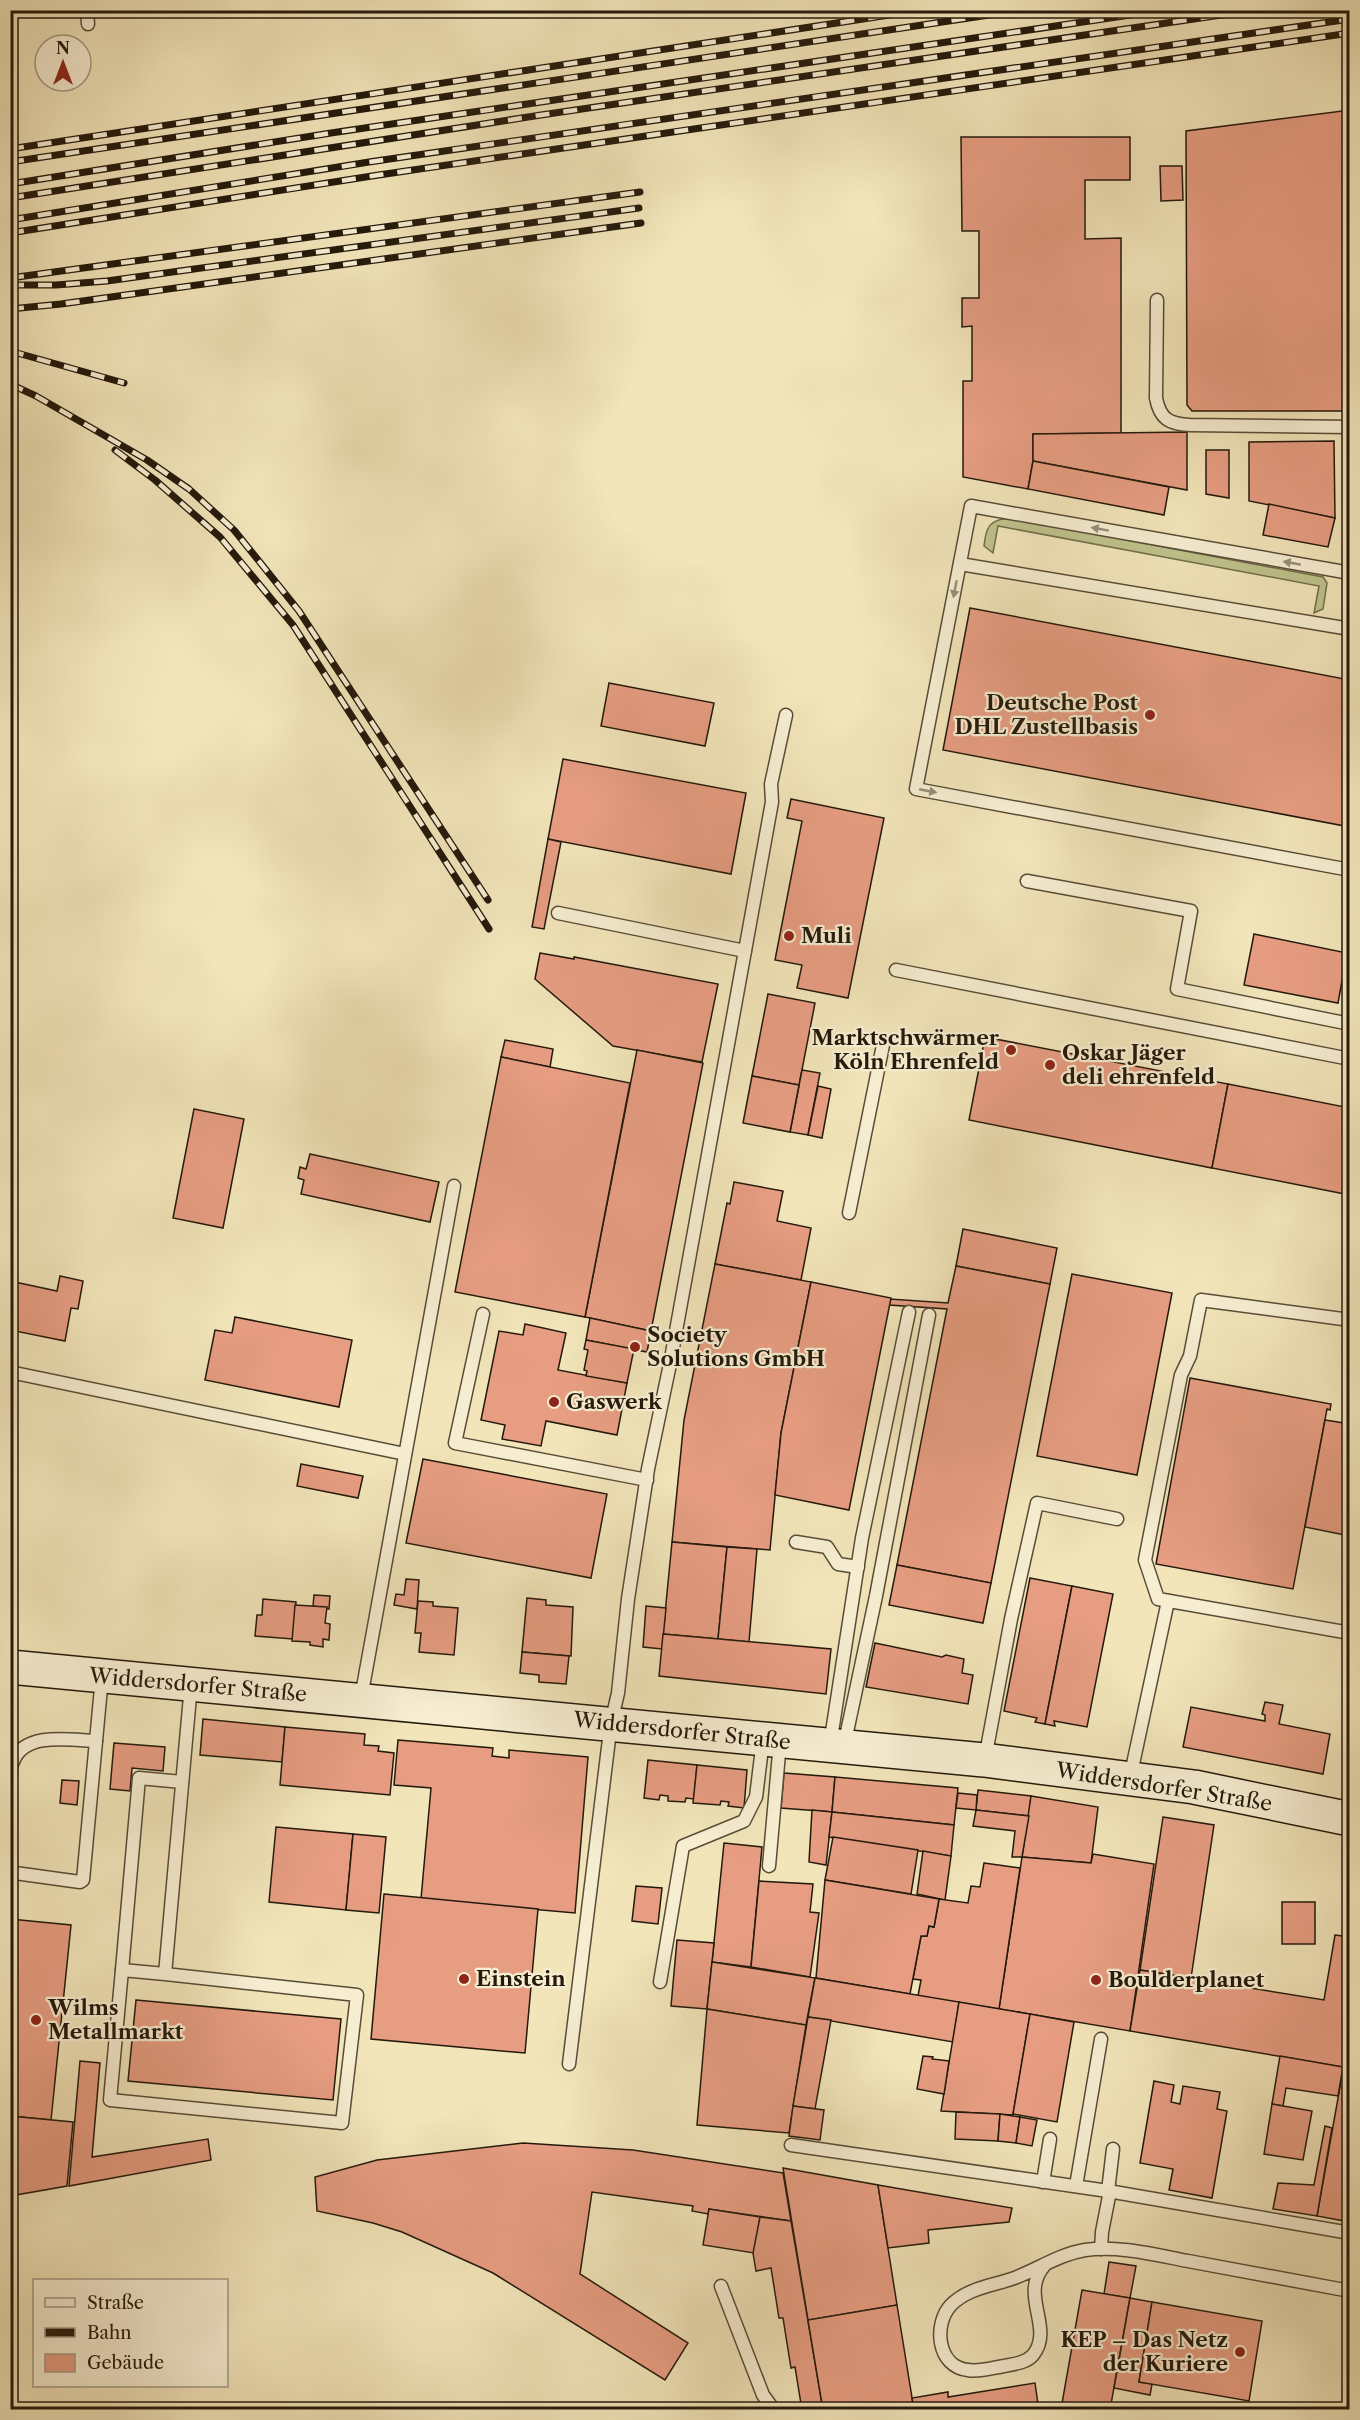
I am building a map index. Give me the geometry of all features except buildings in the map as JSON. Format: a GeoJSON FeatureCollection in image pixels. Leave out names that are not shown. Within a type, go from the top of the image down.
{"type":"FeatureCollection","features":[{"type":"Feature","properties":{"kind":"main road","name":"Widdersdorfer Straße"},"geometry":{"type":"LineString","coordinates":[[10,1667],[984,1760],[1194,1787],[1350,1819]]}},
{"type":"Feature","properties":{"kind":"lane"},"geometry":{"type":"LineString","coordinates":[[87,10],[88,24]]}},
{"type":"Feature","properties":{"kind":"lane"},"geometry":{"type":"LineString","coordinates":[[1157,300],[1156,398],[1159,410],[1165,419],[1173,424],[1190,425],[1350,427]]}},
{"type":"Feature","properties":{"kind":"lane"},"geometry":{"type":"LineString","coordinates":[[1350,573],[971,506],[916,789],[1350,870]]}},
{"type":"Feature","properties":{"kind":"lane"},"geometry":{"type":"LineString","coordinates":[[960,564],[1350,629]]}},
{"type":"Feature","properties":{"kind":"lane"},"geometry":{"type":"LineString","coordinates":[[569,2064],[610,1723],[618,1693],[628,1599],[647,1480],[772,802],[771,784],[786,715]]}},
{"type":"Feature","properties":{"kind":"lane"},"geometry":{"type":"LineString","coordinates":[[1027,881],[1191,911],[1177,989],[1350,1024]]}},
{"type":"Feature","properties":{"kind":"lane"},"geometry":{"type":"LineString","coordinates":[[558,913],[745,951]]}},
{"type":"Feature","properties":{"kind":"lane"},"geometry":{"type":"LineString","coordinates":[[896,970],[1350,1059]]}},
{"type":"Feature","properties":{"kind":"lane"},"geometry":{"type":"LineString","coordinates":[[849,1213],[883,1045]]}},
{"type":"Feature","properties":{"kind":"lane"},"geometry":{"type":"LineString","coordinates":[[360,1700],[454,1186]]}},
{"type":"Feature","properties":{"kind":"lane"},"geometry":{"type":"LineString","coordinates":[[1350,1320],[1201,1300],[1190,1356],[1181,1375],[1145,1560],[1158,1599],[1350,1633]]}},
{"type":"Feature","properties":{"kind":"lane"},"geometry":{"type":"LineString","coordinates":[[837,1746],[858,1567],[909,1312]]}},
{"type":"Feature","properties":{"kind":"lane"},"geometry":{"type":"LineString","coordinates":[[483,1314],[455,1443],[647,1480]]}},
{"type":"Feature","properties":{"kind":"lane"},"geometry":{"type":"LineString","coordinates":[[837,1746],[848,1718],[876,1596],[929,1315]]}},
{"type":"Feature","properties":{"kind":"lane"},"geometry":{"type":"LineString","coordinates":[[10,1372],[405,1454]]}},
{"type":"Feature","properties":{"kind":"lane"},"geometry":{"type":"LineString","coordinates":[[984,1760],[1011,1619],[1037,1503],[1117,1519]]}},
{"type":"Feature","properties":{"kind":"lane"},"geometry":{"type":"LineString","coordinates":[[796,1542],[827,1547],[838,1564],[858,1567]]}},
{"type":"Feature","properties":{"kind":"lane"},"geometry":{"type":"LineString","coordinates":[[1130,1780],[1168,1601]]}},
{"type":"Feature","properties":{"kind":"lane"},"geometry":{"type":"LineString","coordinates":[[10,1870],[15,1873],[80,1882],[83,1880],[102,1676]]}},
{"type":"Feature","properties":{"kind":"lane"},"geometry":{"type":"LineString","coordinates":[[165,1974],[191,1684]]}},
{"type":"Feature","properties":{"kind":"lane"},"geometry":{"type":"LineString","coordinates":[[10,1781],[12,1762],[20,1751],[38,1739],[96,1741]]}},
{"type":"Feature","properties":{"kind":"lane"},"geometry":{"type":"LineString","coordinates":[[769,1866],[771,1740]]}},
{"type":"Feature","properties":{"kind":"lane"},"geometry":{"type":"LineString","coordinates":[[660,1982],[667,1931],[675,1906],[683,1846],[744,1821],[756,1797],[771,1740]]}},
{"type":"Feature","properties":{"kind":"lane"},"geometry":{"type":"LineString","coordinates":[[122,1970],[357,1995],[342,2123],[110,2100],[122,1970],[140,1778],[182,1782]]}},
{"type":"Feature","properties":{"kind":"lane"},"geometry":{"type":"LineString","coordinates":[[1076,2186],[1101,2039]]}},
{"type":"Feature","properties":{"kind":"lane"},"geometry":{"type":"LineString","coordinates":[[1043,2182],[1050,2139]]}},
{"type":"Feature","properties":{"kind":"lane"},"geometry":{"type":"LineString","coordinates":[[791,2145],[1109,2191],[1350,2233]]}},
{"type":"Feature","properties":{"kind":"lane"},"geometry":{"type":"LineString","coordinates":[[1101,2249],[1113,2150]]}},
{"type":"Feature","properties":{"kind":"lane"},"geometry":{"type":"LineString","coordinates":[[1045,2265],[1034,2282],[1040,2331],[1039,2344],[1032,2355],[1024,2361],[983,2370],[966,2370],[952,2364],[940,2343],[942,2319],[961,2296],[1016,2277],[1072,2253],[1101,2249],[1141,2252],[1350,2291]]}},
{"type":"Feature","properties":{"kind":"lane"},"geometry":{"type":"LineString","coordinates":[[721,2286],[763,2395],[774,2409]]}},
{"type":"Feature","properties":{"kind":"green space"},"geometry":{"type":"Polygon","coordinates":[[[1009,518],[1323,577],[1327,583],[1323,609],[1314,613],[1319,586],[998,526],[993,553],[984,546],[988,529],[993,523],[1009,518]]]}},
{"type":"Feature","properties":{"kind":"railway"},"geometry":{"type":"LineString","coordinates":[[10,149],[922,10]]}},
{"type":"Feature","properties":{"kind":"railway"},"geometry":{"type":"LineString","coordinates":[[10,162],[1022,10]]}},
{"type":"Feature","properties":{"kind":"railway"},"geometry":{"type":"LineString","coordinates":[[10,184],[331,133],[1164,10]]}},
{"type":"Feature","properties":{"kind":"railway"},"geometry":{"type":"LineString","coordinates":[[10,198],[541,115],[1255,10]]}},
{"type":"Feature","properties":{"kind":"railway"},"geometry":{"type":"LineString","coordinates":[[10,220],[369,162],[1350,19]]}},
{"type":"Feature","properties":{"kind":"railway"},"geometry":{"type":"LineString","coordinates":[[10,233],[372,176],[1350,33]]}},
{"type":"Feature","properties":{"kind":"railway"},"geometry":{"type":"LineString","coordinates":[[10,278],[640,192]]}},
{"type":"Feature","properties":{"kind":"railway"},"geometry":{"type":"LineString","coordinates":[[10,285],[56,285],[107,281],[639,208]]}},
{"type":"Feature","properties":{"kind":"railway"},"geometry":{"type":"LineString","coordinates":[[10,309],[61,304],[641,223]]}},
{"type":"Feature","properties":{"kind":"railway"},"geometry":{"type":"LineString","coordinates":[[10,351],[124,383]]}},
{"type":"Feature","properties":{"kind":"railway"},"geometry":{"type":"LineString","coordinates":[[10,384],[36,396],[147,460],[189,489],[234,530],[299,611],[488,900]]}},
{"type":"Feature","properties":{"kind":"railway"},"geometry":{"type":"LineString","coordinates":[[115,450],[155,480],[220,537],[293,625],[489,929]]}},
{"type":"Feature","properties":{"kind":"place","name":"Deutsche Post DHL Zustellbasis"},"geometry":{"type":"Point","coordinates":[1150,715]}},
{"type":"Feature","properties":{"kind":"place","name":"Muli"},"geometry":{"type":"Point","coordinates":[789,936]}},
{"type":"Feature","properties":{"kind":"place","name":"Marktschwärmer Köln Ehrenfeld"},"geometry":{"type":"Point","coordinates":[1011,1050]}},
{"type":"Feature","properties":{"kind":"place","name":"Oskar Jäger deli ehrenfeld"},"geometry":{"type":"Point","coordinates":[1050,1065]}},
{"type":"Feature","properties":{"kind":"place","name":"Society Solutions GmbH"},"geometry":{"type":"Point","coordinates":[635,1347]}},
{"type":"Feature","properties":{"kind":"place","name":"Gaswerk"},"geometry":{"type":"Point","coordinates":[554,1402]}},
{"type":"Feature","properties":{"kind":"place","name":"Einstein"},"geometry":{"type":"Point","coordinates":[464,1979]}},
{"type":"Feature","properties":{"kind":"place","name":"Boulderplanet"},"geometry":{"type":"Point","coordinates":[1096,1980]}},
{"type":"Feature","properties":{"kind":"place","name":"Wilms Metallmarkt"},"geometry":{"type":"Point","coordinates":[36,2020]}},
{"type":"Feature","properties":{"kind":"place","name":"KEP – Das Netz der Kuriere"},"geometry":{"type":"Point","coordinates":[1240,2352]}}]}
